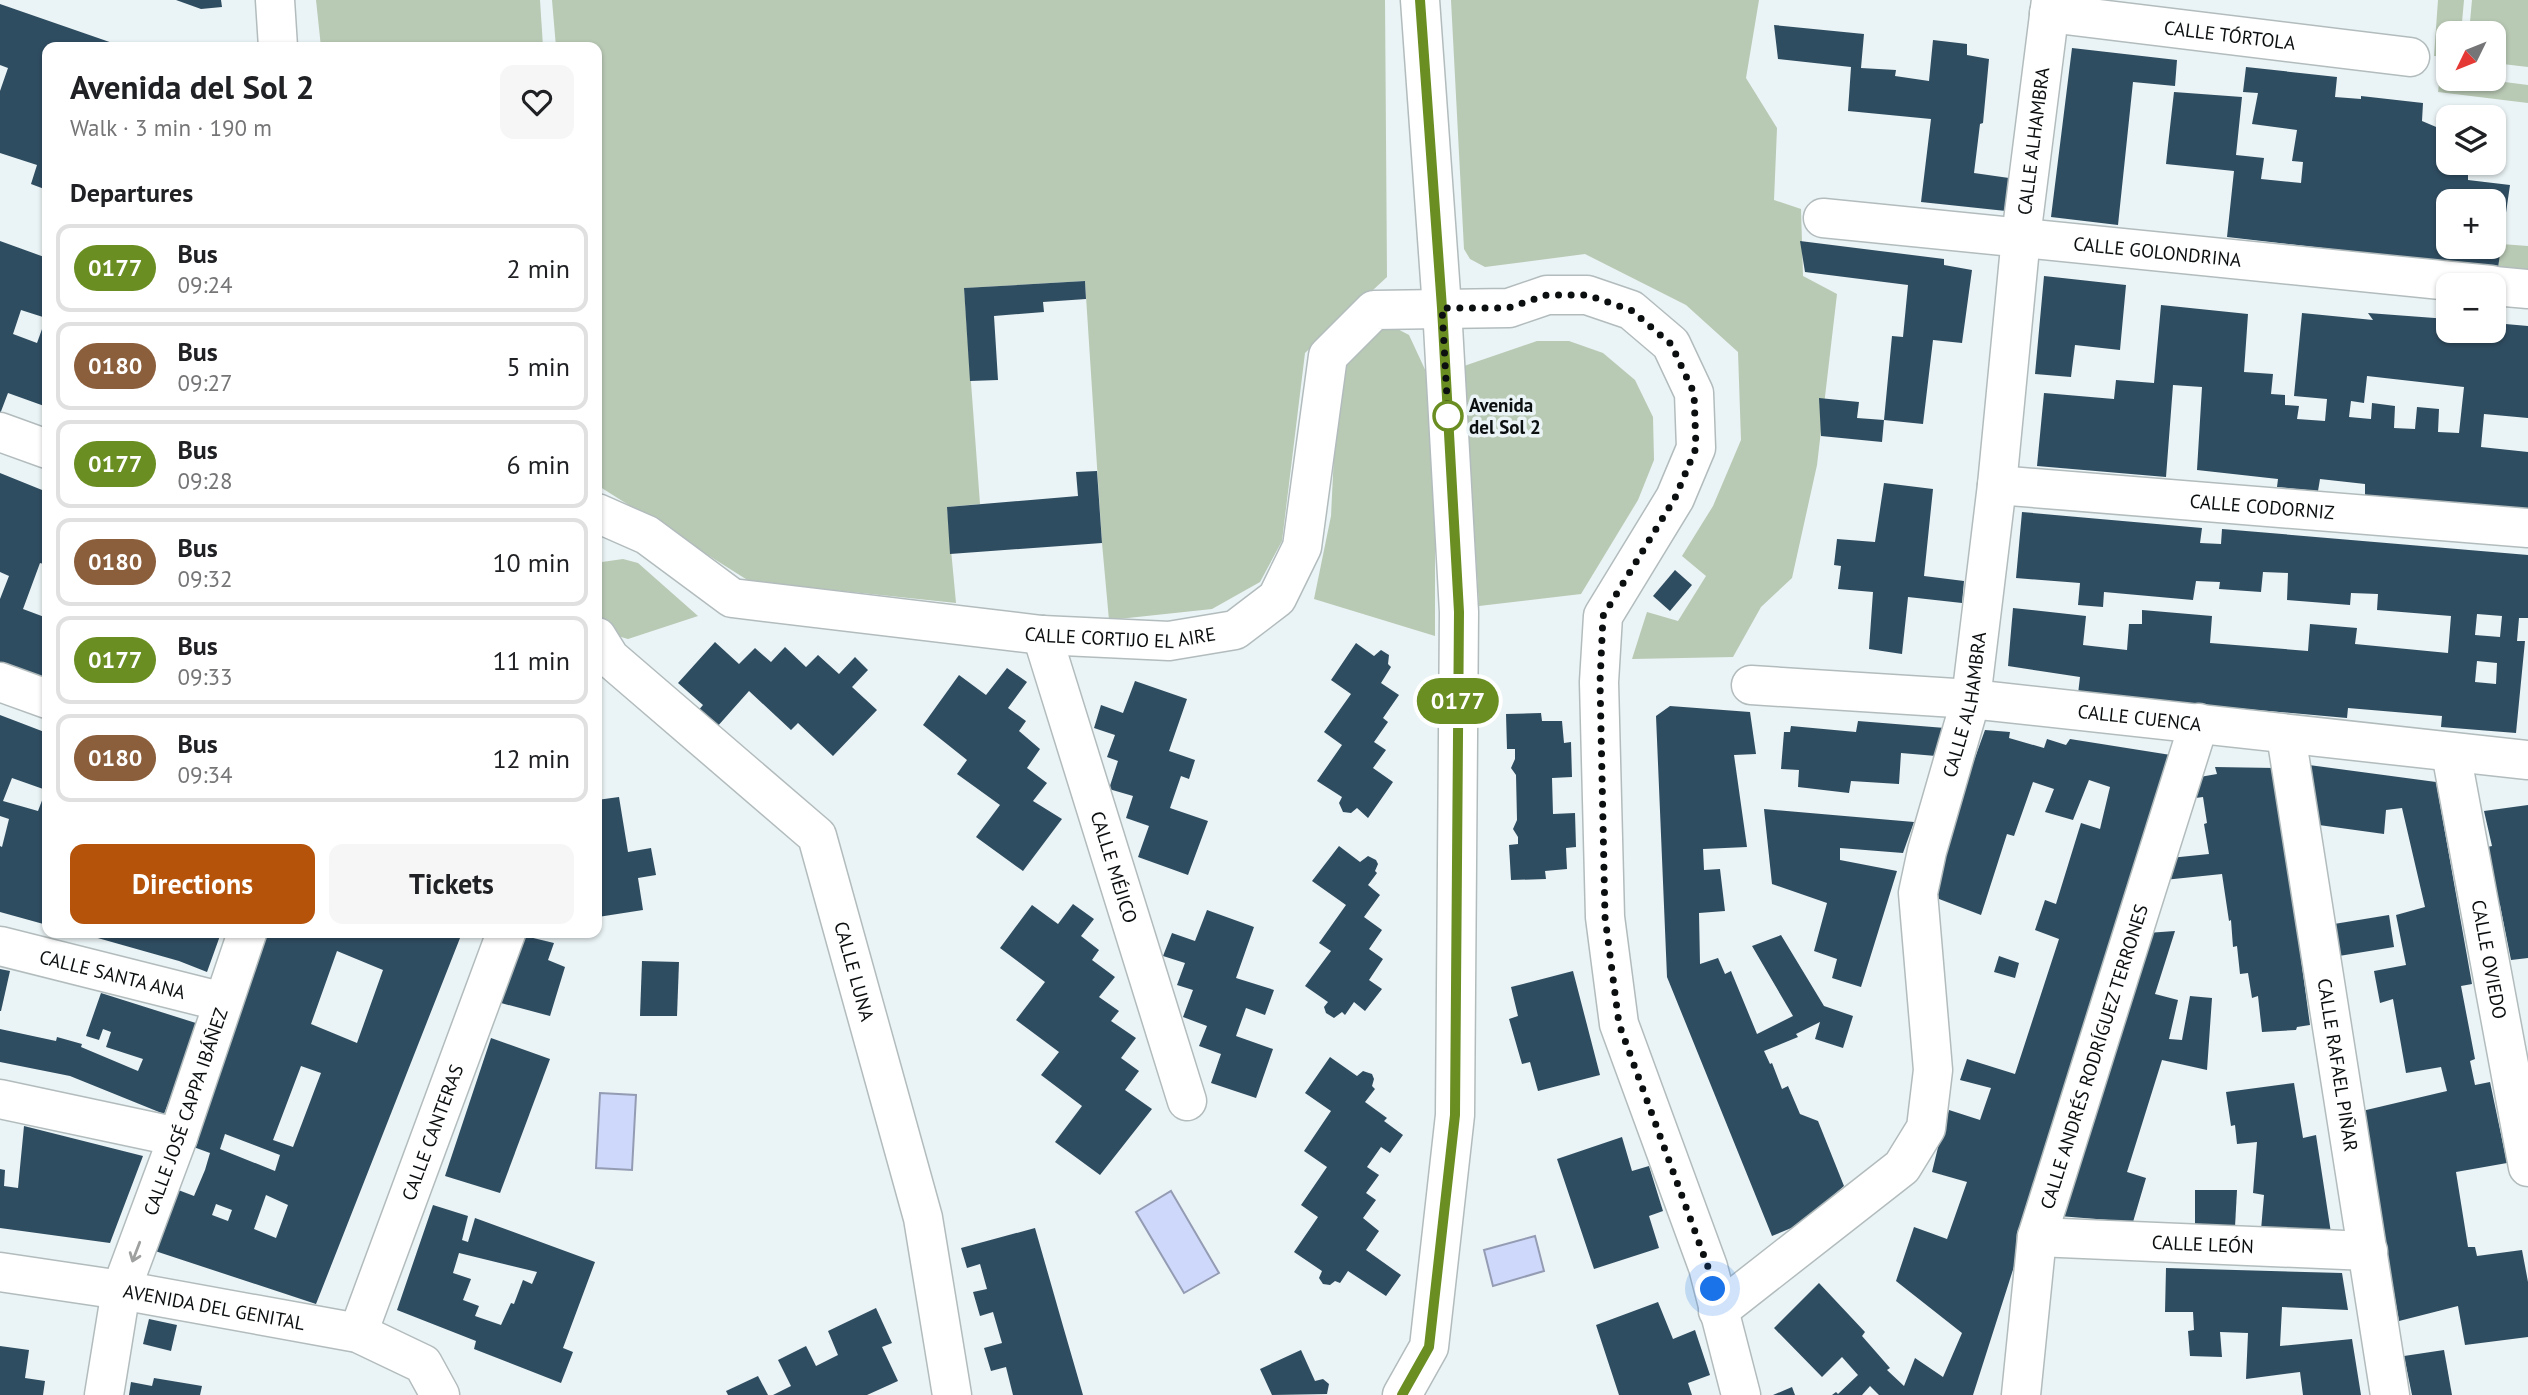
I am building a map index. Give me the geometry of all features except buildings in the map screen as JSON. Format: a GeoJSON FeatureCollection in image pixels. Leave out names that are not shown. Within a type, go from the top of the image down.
{"type":"FeatureCollection","features":[{"type":"Feature","properties":{"kind":"street"},"geometry":{"type":"LineString","coordinates":[[275,0],[278,42]]}},
{"type":"Feature","properties":{"kind":"street"},"geometry":{"type":"LineString","coordinates":[[1402,1395],[1429,1347],[1455,1115],[1459,612],[1442,308],[1420,0]]}},
{"type":"Feature","properties":{"kind":"street","name":"CALLE TÓRTOLA"},"geometry":{"type":"LineString","coordinates":[[2050,6],[2410,57]]}},
{"type":"Feature","properties":{"kind":"street","name":"CALLE ALHAMBRA"},"geometry":{"type":"LineString","coordinates":[[1718,1311],[1902,1167],[1926,1128],[1933,1070],[1918,894],[1927,851],[1971,699],[1997,485],[2021,237],[2050,6]]}},
{"type":"Feature","properties":{"kind":"street","name":"CALLE GOLONDRINA"},"geometry":{"type":"LineString","coordinates":[[1823,218],[2436,279]]}},
{"type":"Feature","properties":{"kind":"street","name":"CALLE GOLONDRINA"},"geometry":{"type":"LineString","coordinates":[[2506,287],[2528,289]]}},
{"type":"Feature","properties":{"kind":"street","name":"CALLE CORTIJO EL AIRE"},"geometry":{"type":"LineString","coordinates":[[602,515],[647,536],[732,598],[1042,635],[1169,640],[1235,630],[1277,598],[1302,547],[1328,356],[1374,310],[1508,308],[1547,295],[1587,295],[1631,310],[1671,344],[1694,393],[1696,448],[1675,498],[1603,616],[1600,682],[1605,917],[1619,1024],[1708,1267],[1741,1395]]}},
{"type":"Feature","properties":{"kind":"street"},"geometry":{"type":"LineString","coordinates":[[0,432],[42,447]]}},
{"type":"Feature","properties":{"kind":"street","name":"CALLE CODORNIZ"},"geometry":{"type":"LineString","coordinates":[[1997,485],[2528,528]]}},
{"type":"Feature","properties":{"kind":"street","name":"CALLE MÉJICO"},"geometry":{"type":"LineString","coordinates":[[1042,635],[1187,1101]]}},
{"type":"Feature","properties":{"kind":"street","name":"CALLE LUNA"},"geometry":{"type":"LineString","coordinates":[[602,645],[610,658],[817,836],[923,1218],[952,1395]]}},
{"type":"Feature","properties":{"kind":"street"},"geometry":{"type":"LineString","coordinates":[[0,682],[42,697]]}},
{"type":"Feature","properties":{"kind":"street","name":"CALLE CUENCA"},"geometry":{"type":"LineString","coordinates":[[1751,685],[1971,699],[2528,760]]}},
{"type":"Feature","properties":{"kind":"street","name":"CALLE ANDRÉS RODRÍGUEZ TERRONES"},"geometry":{"type":"LineString","coordinates":[[2021,1395],[2037,1237],[2199,723]]}},
{"type":"Feature","properties":{"kind":"street","name":"CALLE RAFAEL PIÑAR"},"geometry":{"type":"LineString","coordinates":[[2286,735],[2390,1395]]}},
{"type":"Feature","properties":{"kind":"street","name":"CALLE OVIEDO"},"geometry":{"type":"LineString","coordinates":[[2451,753],[2528,1167]]}},
{"type":"Feature","properties":{"kind":"street","name":"CALLE JOSÉ CAPPA IBÁÑEZ"},"geometry":{"type":"LineString","coordinates":[[104,1395],[121,1290],[178,1137],[245,938]]}},
{"type":"Feature","properties":{"kind":"street","name":"CALLE CANTERAS"},"geometry":{"type":"LineString","coordinates":[[358,1333],[504,938]]}},
{"type":"Feature","properties":{"kind":"street","name":"CALLE SANTA ANA"},"geometry":{"type":"LineString","coordinates":[[0,946],[223,1002]]}},
{"type":"Feature","properties":{"kind":"street"},"geometry":{"type":"LineString","coordinates":[[0,1098],[178,1137]]}},
{"type":"Feature","properties":{"kind":"street","name":"CALLE LEÓN"},"geometry":{"type":"LineString","coordinates":[[2037,1237],[2368,1251]]}},
{"type":"Feature","properties":{"kind":"street","name":"AVENIDA DEL GENITAL"},"geometry":{"type":"LineString","coordinates":[[0,1272],[121,1290],[358,1333],[432,1380]]}},
{"type":"Feature","properties":{"kind":"green space"},"geometry":{"type":"Polygon","coordinates":[[[316,0],[540,0],[543,42],[320,42],[316,0]]]}},
{"type":"Feature","properties":{"kind":"green space"},"geometry":{"type":"Polygon","coordinates":[[[552,0],[1385,0],[1387,277],[1305,353],[1282,541],[1260,582],[1212,609],[1109,620],[1085,281],[964,288],[980,504],[947,507],[956,603],[749,581],[602,488],[602,42],[556,42],[552,0]]]}},
{"type":"Feature","properties":{"kind":"green space"},"geometry":{"type":"Polygon","coordinates":[[[1451,0],[1759,0],[1746,78],[1777,128],[1774,200],[1801,209],[1803,276],[1837,294],[1817,465],[1792,578],[1761,607],[1733,657],[1632,659],[1647,612],[1678,621],[1706,576],[1682,556],[1713,506],[1741,440],[1738,352],[1686,305],[1585,254],[1485,267],[1470,259],[1464,249],[1451,0]]]}},
{"type":"Feature","properties":{"kind":"green space"},"geometry":{"type":"Polygon","coordinates":[[[2438,0],[2464,0],[2462,21],[2436,21],[2438,0]]]}},
{"type":"Feature","properties":{"kind":"green space"},"geometry":{"type":"Polygon","coordinates":[[[2472,0],[2528,0],[2528,67],[2506,64],[2506,21],[2470,21],[2472,0]]]}},
{"type":"Feature","properties":{"kind":"green space"},"geometry":{"type":"Polygon","coordinates":[[[2506,82],[2528,85],[2528,103],[2438,92],[2506,91],[2506,82]]]}},
{"type":"Feature","properties":{"kind":"green space"},"geometry":{"type":"Polygon","coordinates":[[[2506,244],[2528,246],[2528,271],[2498,268],[2499,259],[2506,259],[2506,244]]]}},
{"type":"Feature","properties":{"kind":"green space"},"geometry":{"type":"Polygon","coordinates":[[[1386,323],[1409,335],[1428,376],[1435,491],[1435,636],[1314,599],[1331,516],[1338,374],[1358,345],[1386,323]]]}},
{"type":"Feature","properties":{"kind":"green space"},"geometry":{"type":"Polygon","coordinates":[[[1537,341],[1569,341],[1603,353],[1635,380],[1653,417],[1654,460],[1638,500],[1581,594],[1479,606],[1464,366],[1537,341]]]}},
{"type":"Feature","properties":{"kind":"green space"},"geometry":{"type":"Polygon","coordinates":[[[623,559],[638,563],[698,616],[628,639],[604,632],[602,562],[623,559]]]}},
{"type":"Feature","properties":{"kind":"water"},"geometry":{"type":"Polygon","coordinates":[[[600,1093],[636,1095],[632,1170],[596,1168],[600,1093]]]}},
{"type":"Feature","properties":{"kind":"water"},"geometry":{"type":"Polygon","coordinates":[[[1171,1191],[1219,1273],[1184,1293],[1136,1212],[1171,1191]]]}},
{"type":"Feature","properties":{"kind":"water"},"geometry":{"type":"Polygon","coordinates":[[[1535,1236],[1544,1271],[1493,1286],[1484,1250],[1535,1236]]]}},
{"type":"Feature","properties":{"kind":"bus line","name":"0177"},"geometry":{"type":"LineString","coordinates":[[1402,1395],[1429,1347],[1455,1115],[1459,612],[1442,308],[1420,0]]}},
{"type":"Feature","properties":{"kind":"place","name":"Avenida del Sol 2"},"geometry":{"type":"Point","coordinates":[1448,416]}},
{"type":"Feature","properties":{"kind":"route"},"geometry":{"type":"LineString","coordinates":[[1448,416],[1442,308],[1508,308],[1547,295],[1587,295],[1631,310],[1671,344],[1694,393],[1696,448],[1675,498],[1603,616],[1600,708],[1605,917],[1619,1024],[1708,1267],[1713,1289]]}}]}
